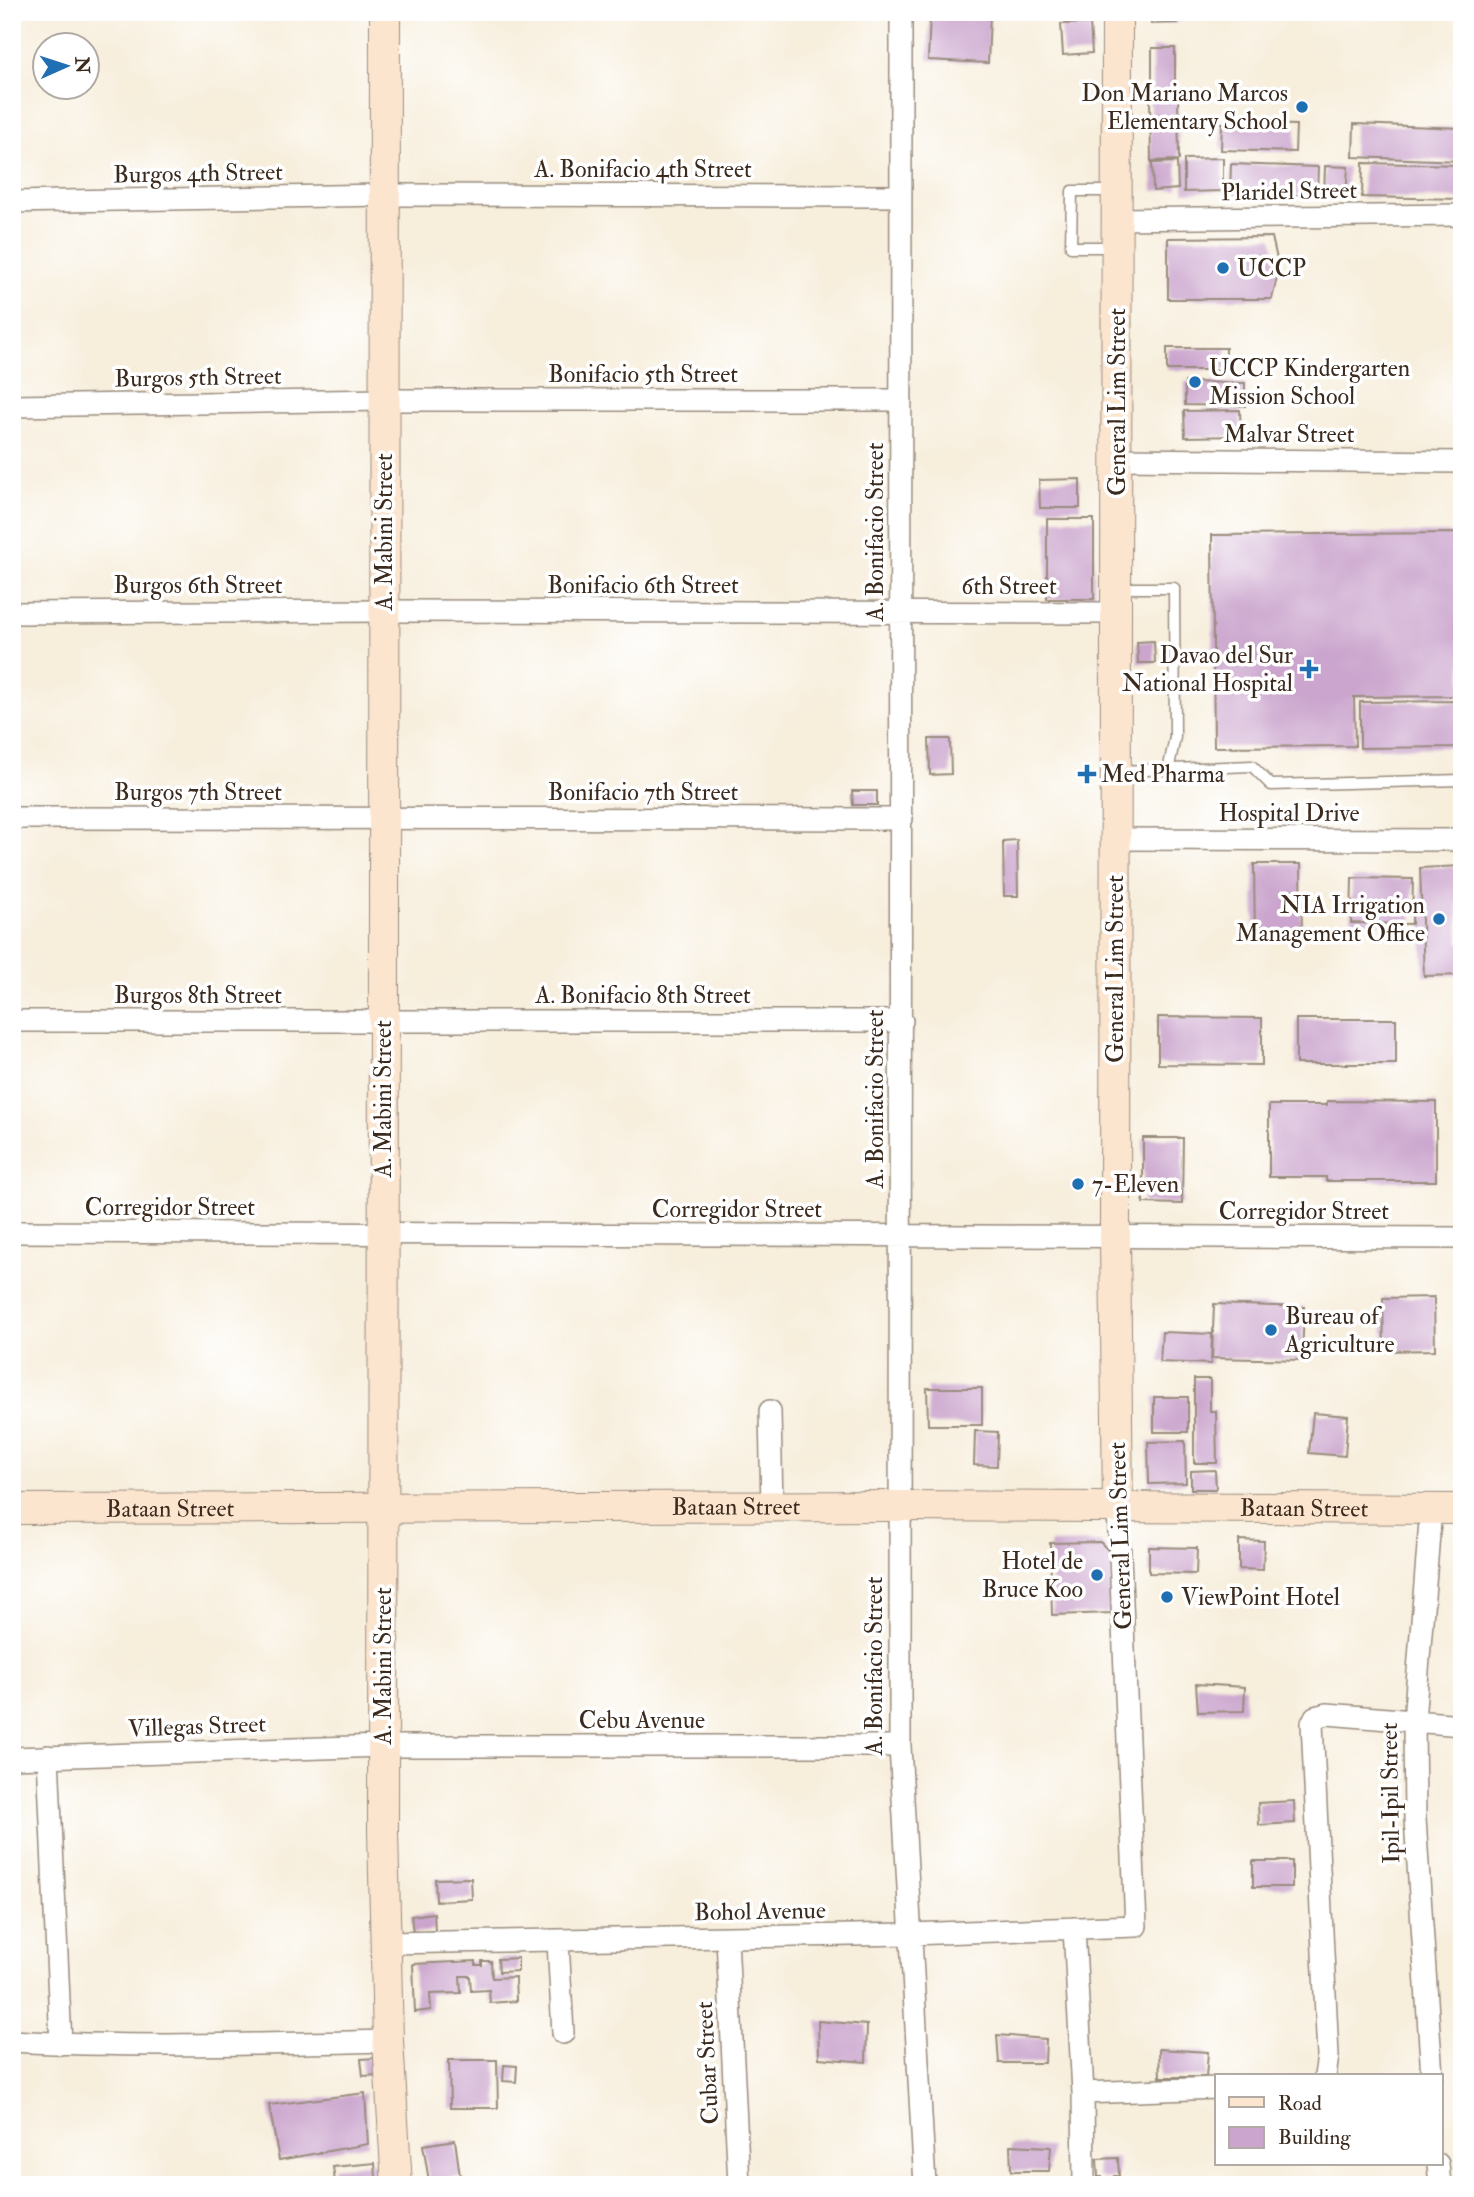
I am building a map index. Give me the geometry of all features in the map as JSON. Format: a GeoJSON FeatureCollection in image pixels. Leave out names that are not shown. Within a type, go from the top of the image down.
{"type":"FeatureCollection","features":[{"type":"Feature","properties":{"kind":"street","name":"A. Mabini Street"},"geometry":{"type":"LineString","coordinates":[[385,12],[384,1943],[397,2185]]}},
{"type":"Feature","properties":{"kind":"street","name":"A. Bonifacio Street"},"geometry":{"type":"LineString","coordinates":[[901,12],[900,1746],[925,2185]]}},
{"type":"Feature","properties":{"kind":"street","name":"General Lim Street"},"geometry":{"type":"LineString","coordinates":[[1117,12],[1115,1237],[1118,1508],[1136,1926]]}},
{"type":"Feature","properties":{"kind":"street","name":"A. Bonifacio 4th Street"},"geometry":{"type":"LineString","coordinates":[[384,195],[901,196]]}},
{"type":"Feature","properties":{"kind":"street","name":"Burgos 4th Street"},"geometry":{"type":"LineString","coordinates":[[12,202],[384,195]]}},
{"type":"Feature","properties":{"kind":"street","name":"Plaridel Street"},"geometry":{"type":"LineString","coordinates":[[1117,219],[1462,215]]}},
{"type":"Feature","properties":{"kind":"street","name":"Bonifacio 5th Street"},"geometry":{"type":"LineString","coordinates":[[384,400],[901,400]]}},
{"type":"Feature","properties":{"kind":"street","name":"Burgos 5th Street"},"geometry":{"type":"LineString","coordinates":[[12,406],[384,400]]}},
{"type":"Feature","properties":{"kind":"street","name":"Malvar Street"},"geometry":{"type":"LineString","coordinates":[[1116,459],[1462,462]]}},
{"type":"Feature","properties":{"kind":"street","name":"6th Street"},"geometry":{"type":"LineString","coordinates":[[902,612],[1116,600]]}},
{"type":"Feature","properties":{"kind":"street","name":"Bonifacio 6th Street"},"geometry":{"type":"LineString","coordinates":[[384,611],[902,612]]}},
{"type":"Feature","properties":{"kind":"street","name":"Burgos 6th Street"},"geometry":{"type":"LineString","coordinates":[[12,613],[384,611]]}},
{"type":"Feature","properties":{"kind":"street","name":"Burgos 7th Street"},"geometry":{"type":"LineString","coordinates":[[12,818],[384,819]]}},
{"type":"Feature","properties":{"kind":"street","name":"Bonifacio 7th Street"},"geometry":{"type":"LineString","coordinates":[[384,819],[902,819]]}},
{"type":"Feature","properties":{"kind":"street","name":"Hospital Drive"},"geometry":{"type":"LineString","coordinates":[[1116,839],[1462,840]]}},
{"type":"Feature","properties":{"kind":"street","name":"Burgos 8th Street"},"geometry":{"type":"LineString","coordinates":[[12,1021],[383,1021]]}},
{"type":"Feature","properties":{"kind":"street","name":"A. Bonifacio 8th Street"},"geometry":{"type":"LineString","coordinates":[[383,1021],[902,1021]]}},
{"type":"Feature","properties":{"kind":"street","name":"Corregidor Street"},"geometry":{"type":"LineString","coordinates":[[12,1232],[1462,1238]]}},
{"type":"Feature","properties":{"kind":"street"},"geometry":{"type":"LineString","coordinates":[[769,1411],[772,1507]]}},
{"type":"Feature","properties":{"kind":"street","name":"Bataan Street"},"geometry":{"type":"LineString","coordinates":[[12,1509],[900,1506],[1462,1509]]}},
{"type":"Feature","properties":{"kind":"street","name":"Ipil-Ipil Street"},"geometry":{"type":"LineString","coordinates":[[1431,1509],[1414,1721],[1415,1819],[1432,2074]]}},
{"type":"Feature","properties":{"kind":"street"},"geometry":{"type":"LineString","coordinates":[[1325,2074],[1328,2056],[1312,1723],[1315,1717],[1327,1714],[1462,1725]]}},
{"type":"Feature","properties":{"kind":"street","name":"Cebu Avenue"},"geometry":{"type":"LineString","coordinates":[[383,1746],[900,1746]]}},
{"type":"Feature","properties":{"kind":"street","name":"Villegas Street"},"geometry":{"type":"LineString","coordinates":[[12,1758],[383,1746]]}},
{"type":"Feature","properties":{"kind":"street"},"geometry":{"type":"LineString","coordinates":[[48,1756],[61,2044]]}},
{"type":"Feature","properties":{"kind":"street","name":"Bohol Avenue"},"geometry":{"type":"LineString","coordinates":[[384,1943],[909,1934],[1136,1926]]}},
{"type":"Feature","properties":{"kind":"street"},"geometry":{"type":"LineString","coordinates":[[1074,1928],[1083,2093],[1084,2185]]}},
{"type":"Feature","properties":{"kind":"street","name":"Cubar Street"},"geometry":{"type":"LineString","coordinates":[[727,1938],[739,2185]]}},
{"type":"Feature","properties":{"kind":"street"},"geometry":{"type":"LineString","coordinates":[[558,1941],[563,2033]]}},
{"type":"Feature","properties":{"kind":"street"},"geometry":{"type":"LineString","coordinates":[[12,2041],[202,2045],[388,2041]]}},
{"type":"Feature","properties":{"kind":"street"},"geometry":{"type":"LineString","coordinates":[[1083,2093],[1215,2088]]}},
{"type":"Feature","properties":{"kind":"street"},"geometry":{"type":"LineString","coordinates":[[1438,2166],[1440,2185]]}},
{"type":"Feature","properties":{"kind":"lane"},"geometry":{"type":"LineString","coordinates":[[1072,191],[1117,219],[1071,247],[1072,191]]}},
{"type":"Feature","properties":{"kind":"lane"},"geometry":{"type":"LineString","coordinates":[[1116,600],[1174,588],[1175,737],[1168,771]]}},
{"type":"Feature","properties":{"kind":"lane"},"geometry":{"type":"LineString","coordinates":[[1115,771],[1252,766],[1271,785],[1462,779]]}},
{"type":"Feature","properties":{"kind":"building"},"geometry":{"type":"Polygon","coordinates":[[[930,12],[990,14],[988,63],[928,60],[930,12]]]}},
{"type":"Feature","properties":{"kind":"building"},"geometry":{"type":"Polygon","coordinates":[[[1151,12],[1177,12],[1177,23],[1151,24],[1151,12]]]}},
{"type":"Feature","properties":{"kind":"building"},"geometry":{"type":"Polygon","coordinates":[[[1090,23],[1092,53],[1063,55],[1061,24],[1090,23]]]}},
{"type":"Feature","properties":{"kind":"building"},"geometry":{"type":"Polygon","coordinates":[[[1152,48],[1175,48],[1175,92],[1152,92],[1152,48]]]}},
{"type":"Feature","properties":{"kind":"building"},"geometry":{"type":"Polygon","coordinates":[[[1150,99],[1178,99],[1179,160],[1151,161],[1150,99]]]}},
{"type":"Feature","properties":{"kind":"building"},"geometry":{"type":"Polygon","coordinates":[[[1222,123],[1296,125],[1295,152],[1221,150],[1222,123]]]}},
{"type":"Feature","properties":{"kind":"building"},"geometry":{"type":"Polygon","coordinates":[[[1354,124],[1462,128],[1462,161],[1353,157],[1354,124]]]}},
{"type":"Feature","properties":{"kind":"building"},"geometry":{"type":"Polygon","coordinates":[[[1223,158],[1223,191],[1184,192],[1184,159],[1223,158]]]}},
{"type":"Feature","properties":{"kind":"building"},"geometry":{"type":"Polygon","coordinates":[[[1177,162],[1178,189],[1153,191],[1152,163],[1177,162]]]}},
{"type":"Feature","properties":{"kind":"building"},"geometry":{"type":"Polygon","coordinates":[[[1363,163],[1462,165],[1462,199],[1362,197],[1363,163]]]}},
{"type":"Feature","properties":{"kind":"building"},"geometry":{"type":"Polygon","coordinates":[[[1231,164],[1318,167],[1317,196],[1230,193],[1231,164]]]}},
{"type":"Feature","properties":{"kind":"building"},"geometry":{"type":"Polygon","coordinates":[[[1325,166],[1348,167],[1346,196],[1324,195],[1325,166]]]}},
{"type":"Feature","properties":{"kind":"building","name":"UCCP"},"geometry":{"type":"Polygon","coordinates":[[[1272,237],[1279,268],[1272,299],[1168,299],[1168,238],[1272,237]]]}},
{"type":"Feature","properties":{"kind":"building"},"geometry":{"type":"Polygon","coordinates":[[[1167,348],[1226,348],[1226,370],[1167,370],[1167,348]]]}},
{"type":"Feature","properties":{"kind":"building"},"geometry":{"type":"Polygon","coordinates":[[[1185,382],[1245,383],[1245,406],[1185,405],[1185,382]]]}},
{"type":"Feature","properties":{"kind":"building"},"geometry":{"type":"Polygon","coordinates":[[[1240,410],[1241,436],[1185,437],[1184,411],[1240,410]]]}},
{"type":"Feature","properties":{"kind":"building"},"geometry":{"type":"Polygon","coordinates":[[[1080,479],[1080,508],[1040,508],[1039,480],[1080,479]]]}},
{"type":"Feature","properties":{"kind":"building"},"geometry":{"type":"Polygon","coordinates":[[[1047,519],[1094,519],[1094,599],[1047,599],[1047,519]]]}},
{"type":"Feature","properties":{"kind":"building"},"geometry":{"type":"Polygon","coordinates":[[[1462,533],[1462,696],[1354,697],[1355,746],[1214,747],[1212,535],[1462,533]]]}},
{"type":"Feature","properties":{"kind":"building"},"geometry":{"type":"Polygon","coordinates":[[[1154,641],[1155,663],[1138,663],[1137,642],[1154,641]]]}},
{"type":"Feature","properties":{"kind":"building"},"geometry":{"type":"Polygon","coordinates":[[[1460,701],[1460,747],[1360,748],[1360,702],[1460,701]]]}},
{"type":"Feature","properties":{"kind":"building"},"geometry":{"type":"Polygon","coordinates":[[[929,739],[950,739],[951,774],[930,775],[929,739]]]}},
{"type":"Feature","properties":{"kind":"building"},"geometry":{"type":"Polygon","coordinates":[[[852,791],[877,791],[877,805],[853,805],[852,791]]]}},
{"type":"Feature","properties":{"kind":"building"},"geometry":{"type":"Polygon","coordinates":[[[1017,840],[1018,896],[1004,896],[1003,841],[1017,840]]]}},
{"type":"Feature","properties":{"kind":"building"},"geometry":{"type":"Polygon","coordinates":[[[1254,864],[1301,864],[1302,937],[1255,938],[1254,864]]]}},
{"type":"Feature","properties":{"kind":"building"},"geometry":{"type":"Polygon","coordinates":[[[1462,866],[1462,890],[1458,890],[1462,975],[1424,976],[1420,868],[1462,866]]]}},
{"type":"Feature","properties":{"kind":"building"},"geometry":{"type":"Polygon","coordinates":[[[1352,878],[1413,879],[1412,924],[1351,923],[1352,878]]]}},
{"type":"Feature","properties":{"kind":"building"},"geometry":{"type":"Polygon","coordinates":[[[1158,1017],[1262,1018],[1262,1065],[1158,1064],[1158,1017]]]}},
{"type":"Feature","properties":{"kind":"building"},"geometry":{"type":"Polygon","coordinates":[[[1296,1019],[1396,1019],[1396,1064],[1296,1064],[1296,1019]]]}},
{"type":"Feature","properties":{"kind":"building"},"geometry":{"type":"Polygon","coordinates":[[[1327,1101],[1436,1102],[1436,1181],[1326,1181],[1326,1177],[1269,1177],[1269,1105],[1327,1105],[1327,1101]]]}},
{"type":"Feature","properties":{"kind":"building"},"geometry":{"type":"Polygon","coordinates":[[[1143,1138],[1183,1138],[1182,1204],[1143,1203],[1143,1138]]]}},
{"type":"Feature","properties":{"kind":"building"},"geometry":{"type":"Polygon","coordinates":[[[1434,1297],[1435,1350],[1384,1351],[1383,1298],[1434,1297]]]}},
{"type":"Feature","properties":{"kind":"building"},"geometry":{"type":"Polygon","coordinates":[[[1214,1304],[1304,1307],[1302,1360],[1212,1358],[1214,1304]]]}},
{"type":"Feature","properties":{"kind":"building"},"geometry":{"type":"Polygon","coordinates":[[[1162,1332],[1212,1334],[1211,1364],[1160,1362],[1162,1332]]]}},
{"type":"Feature","properties":{"kind":"building"},"geometry":{"type":"Polygon","coordinates":[[[1194,1379],[1210,1379],[1210,1411],[1216,1411],[1217,1463],[1194,1463],[1194,1379]]]}},
{"type":"Feature","properties":{"kind":"building"},"geometry":{"type":"Polygon","coordinates":[[[927,1388],[982,1388],[982,1425],[928,1425],[927,1388]]]}},
{"type":"Feature","properties":{"kind":"building"},"geometry":{"type":"Polygon","coordinates":[[[1154,1397],[1188,1397],[1188,1432],[1154,1432],[1154,1397]]]}},
{"type":"Feature","properties":{"kind":"building"},"geometry":{"type":"Polygon","coordinates":[[[1313,1413],[1348,1416],[1345,1456],[1309,1453],[1313,1413]]]}},
{"type":"Feature","properties":{"kind":"building"},"geometry":{"type":"Polygon","coordinates":[[[975,1431],[998,1432],[997,1466],[974,1465],[975,1431]]]}},
{"type":"Feature","properties":{"kind":"building"},"geometry":{"type":"Polygon","coordinates":[[[1185,1441],[1186,1483],[1149,1484],[1148,1442],[1185,1441]]]}},
{"type":"Feature","properties":{"kind":"building"},"geometry":{"type":"Polygon","coordinates":[[[1215,1470],[1216,1489],[1191,1489],[1191,1471],[1215,1470]]]}},
{"type":"Feature","properties":{"kind":"building"},"geometry":{"type":"Polygon","coordinates":[[[1239,1540],[1264,1541],[1263,1570],[1239,1569],[1239,1540]]]}},
{"type":"Feature","properties":{"kind":"building"},"geometry":{"type":"Polygon","coordinates":[[[1100,1542],[1112,1554],[1113,1613],[1052,1615],[1050,1543],[1100,1542]]]}},
{"type":"Feature","properties":{"kind":"building"},"geometry":{"type":"Polygon","coordinates":[[[1149,1547],[1197,1548],[1196,1574],[1149,1573],[1149,1547]]]}},
{"type":"Feature","properties":{"kind":"building"},"geometry":{"type":"Polygon","coordinates":[[[1196,1684],[1245,1687],[1244,1711],[1198,1712],[1196,1684]]]}},
{"type":"Feature","properties":{"kind":"building"},"geometry":{"type":"Polygon","coordinates":[[[1294,1801],[1295,1823],[1259,1825],[1258,1803],[1294,1801]]]}},
{"type":"Feature","properties":{"kind":"building"},"geometry":{"type":"Polygon","coordinates":[[[1253,1861],[1292,1861],[1292,1887],[1253,1887],[1253,1861]]]}},
{"type":"Feature","properties":{"kind":"building"},"geometry":{"type":"Polygon","coordinates":[[[471,1878],[472,1899],[436,1901],[435,1879],[471,1878]]]}},
{"type":"Feature","properties":{"kind":"building"},"geometry":{"type":"Polygon","coordinates":[[[434,1913],[435,1931],[413,1933],[411,1916],[434,1913]]]}},
{"type":"Feature","properties":{"kind":"building"},"geometry":{"type":"Polygon","coordinates":[[[518,1958],[518,1971],[499,1972],[498,1959],[518,1958]]]}},
{"type":"Feature","properties":{"kind":"building"},"geometry":{"type":"Polygon","coordinates":[[[476,1961],[476,1965],[482,1965],[482,1961],[491,1961],[492,1978],[515,1977],[516,2001],[490,2003],[489,1990],[471,1991],[470,1976],[460,1976],[461,1993],[430,1994],[431,2010],[415,2012],[413,1964],[476,1961]]]}},
{"type":"Feature","properties":{"kind":"building"},"geometry":{"type":"Polygon","coordinates":[[[818,2021],[867,2025],[866,2062],[819,2058],[818,2021]]]}},
{"type":"Feature","properties":{"kind":"building"},"geometry":{"type":"Polygon","coordinates":[[[997,2035],[1046,2039],[1045,2063],[999,2063],[997,2035]]]}},
{"type":"Feature","properties":{"kind":"building"},"geometry":{"type":"Polygon","coordinates":[[[1159,2049],[1208,2052],[1206,2077],[1160,2077],[1159,2049]]]}},
{"type":"Feature","properties":{"kind":"building"},"geometry":{"type":"Polygon","coordinates":[[[376,2058],[377,2075],[363,2076],[361,2059],[376,2058]]]}},
{"type":"Feature","properties":{"kind":"building"},"geometry":{"type":"Polygon","coordinates":[[[449,2060],[497,2060],[498,2108],[450,2108],[449,2060]]]}},
{"type":"Feature","properties":{"kind":"building"},"geometry":{"type":"Polygon","coordinates":[[[504,2065],[517,2066],[516,2082],[503,2081],[504,2065]]]}},
{"type":"Feature","properties":{"kind":"building"},"geometry":{"type":"Polygon","coordinates":[[[365,2093],[368,2144],[279,2160],[269,2105],[365,2093]]]}},
{"type":"Feature","properties":{"kind":"building"},"geometry":{"type":"Polygon","coordinates":[[[455,2140],[460,2176],[429,2181],[423,2145],[455,2140]]]}},
{"type":"Feature","properties":{"kind":"building"},"geometry":{"type":"Polygon","coordinates":[[[1010,2145],[1051,2147],[1049,2171],[1011,2171],[1010,2145]]]}},
{"type":"Feature","properties":{"kind":"building"},"geometry":{"type":"Polygon","coordinates":[[[1118,2158],[1119,2176],[1102,2180],[1102,2177],[1098,2177],[1097,2159],[1118,2158]]]}},
{"type":"Feature","properties":{"kind":"building"},"geometry":{"type":"Polygon","coordinates":[[[375,2163],[376,2178],[335,2182],[333,2167],[375,2163]]]}},
{"type":"Feature","properties":{"kind":"place","name":"Don Mariano Marcos Elementary School"},"geometry":{"type":"Point","coordinates":[1302,107]}},
{"type":"Feature","properties":{"kind":"place","name":"UCCP"},"geometry":{"type":"Point","coordinates":[1223,268]}},
{"type":"Feature","properties":{"kind":"place","name":"UCCP Kindergarten Mission School"},"geometry":{"type":"Point","coordinates":[1195,382]}},
{"type":"Feature","properties":{"kind":"place","name":"Davao del Sur National Hospital"},"geometry":{"type":"Point","coordinates":[1309,669]}},
{"type":"Feature","properties":{"kind":"place","name":"Med Pharma"},"geometry":{"type":"Point","coordinates":[1087,774]}},
{"type":"Feature","properties":{"kind":"place","name":"NIA Irrigation Management Office"},"geometry":{"type":"Point","coordinates":[1439,919]}},
{"type":"Feature","properties":{"kind":"place","name":"7-Eleven"},"geometry":{"type":"Point","coordinates":[1078,1184]}},
{"type":"Feature","properties":{"kind":"place","name":"Bureau of Agriculture"},"geometry":{"type":"Point","coordinates":[1271,1330]}},
{"type":"Feature","properties":{"kind":"place","name":"Hotel de Bruce Koo"},"geometry":{"type":"Point","coordinates":[1097,1575]}},
{"type":"Feature","properties":{"kind":"place","name":"ViewPoint Hotel"},"geometry":{"type":"Point","coordinates":[1167,1597]}}]}
